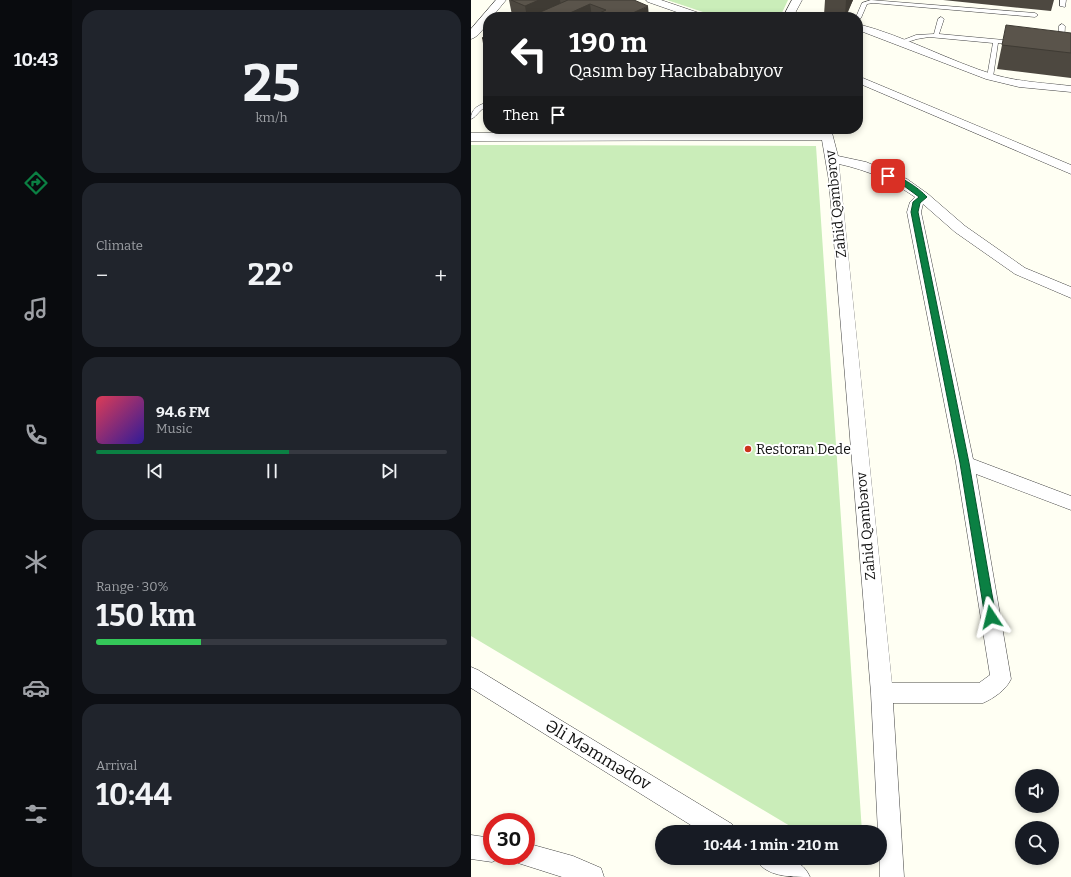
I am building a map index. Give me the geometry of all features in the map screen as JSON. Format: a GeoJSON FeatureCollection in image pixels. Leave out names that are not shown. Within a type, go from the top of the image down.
{"type":"FeatureCollection","features":[{"type":"Feature","properties":{"kind":"street"},"geometry":{"type":"LineString","coordinates":[[491,12],[501,0]]}},
{"type":"Feature","properties":{"kind":"street"},"geometry":{"type":"LineString","coordinates":[[651,0],[686,12]]}},
{"type":"Feature","properties":{"kind":"street"},"geometry":{"type":"LineString","coordinates":[[791,12],[797,0]]}},
{"type":"Feature","properties":{"kind":"street"},"geometry":{"type":"LineString","coordinates":[[471,36],[483,22]]}},
{"type":"Feature","properties":{"kind":"street"},"geometry":{"type":"LineString","coordinates":[[863,29],[990,77],[1006,81],[1071,89]]}},
{"type":"Feature","properties":{"kind":"street"},"geometry":{"type":"LineString","coordinates":[[863,81],[1071,170]]}},
{"type":"Feature","properties":{"kind":"street"},"geometry":{"type":"LineString","coordinates":[[471,137],[668,134]]}},
{"type":"Feature","properties":{"kind":"street","name":"Zahid Qəmbərov"},"geometry":{"type":"LineString","coordinates":[[827,134],[831,146],[882,693],[892,877]]}},
{"type":"Feature","properties":{"kind":"street"},"geometry":{"type":"LineString","coordinates":[[832,159],[862,165],[902,182],[923,197],[960,229],[1020,270],[1071,293]]}},
{"type":"Feature","properties":{"kind":"street"},"geometry":{"type":"LineString","coordinates":[[882,693],[983,693],[1001,679],[965,463],[915,212],[917,202],[923,197]]}},
{"type":"Feature","properties":{"kind":"street"},"geometry":{"type":"LineString","coordinates":[[965,463],[1071,503]]}},
{"type":"Feature","properties":{"kind":"street","name":"Əli Məmmədov"},"geometry":{"type":"LineString","coordinates":[[471,677],[713,825]]}},
{"type":"Feature","properties":{"kind":"street"},"geometry":{"type":"LineString","coordinates":[[471,847],[483,849]]}},
{"type":"Feature","properties":{"kind":"street"},"geometry":{"type":"LineString","coordinates":[[535,857],[573,868],[592,877]]}},
{"type":"Feature","properties":{"kind":"street"},"geometry":{"type":"LineString","coordinates":[[778,865],[798,877]]}},
{"type":"Feature","properties":{"kind":"lane"},"geometry":{"type":"LineString","coordinates":[[861,12],[865,3],[878,0],[903,1],[1035,16]]}},
{"type":"Feature","properties":{"kind":"lane"},"geometry":{"type":"LineString","coordinates":[[936,36],[941,19]]}},
{"type":"Feature","properties":{"kind":"lane"},"geometry":{"type":"LineString","coordinates":[[1057,46],[1061,44],[1062,26]]}},
{"type":"Feature","properties":{"kind":"lane"},"geometry":{"type":"LineString","coordinates":[[901,42],[916,37],[936,36],[1025,44]]}},
{"type":"Feature","properties":{"kind":"lane"},"geometry":{"type":"LineString","coordinates":[[990,77],[996,41]]}},
{"type":"Feature","properties":{"kind":"lane"},"geometry":{"type":"LineString","coordinates":[[471,117],[478,108],[483,106]]}},
{"type":"Feature","properties":{"kind":"green space"},"geometry":{"type":"Polygon","coordinates":[[[667,0],[788,0],[782,12],[703,12],[667,0]]]}},
{"type":"Feature","properties":{"kind":"green space"},"geometry":{"type":"Polygon","coordinates":[[[471,145],[816,146],[862,825],[788,825],[471,636],[471,145]]]}},
{"type":"Feature","properties":{"kind":"building"},"geometry":{"type":"Polygon","coordinates":[[[511,0],[539,0],[525,6],[511,0]]]}},
{"type":"Feature","properties":{"kind":"building"},"geometry":{"type":"Polygon","coordinates":[[[568,0],[634,0],[648,6],[635,12],[602,12],[606,10],[590,4],[572,12],[540,12],[568,0]]]}},
{"type":"Feature","properties":{"kind":"building"},"geometry":{"type":"Polygon","coordinates":[[[1006,25],[1071,33],[1071,53],[1002,45],[1006,25]]]}},
{"type":"Feature","properties":{"kind":"place","name":"Restoran Dede"},"geometry":{"type":"Point","coordinates":[748,449]}},
{"type":"Feature","properties":{"kind":"route"},"geometry":{"type":"LineString","coordinates":[[888,176],[911,187],[923,197],[917,202],[915,212],[965,463],[991,617]]}}]}
